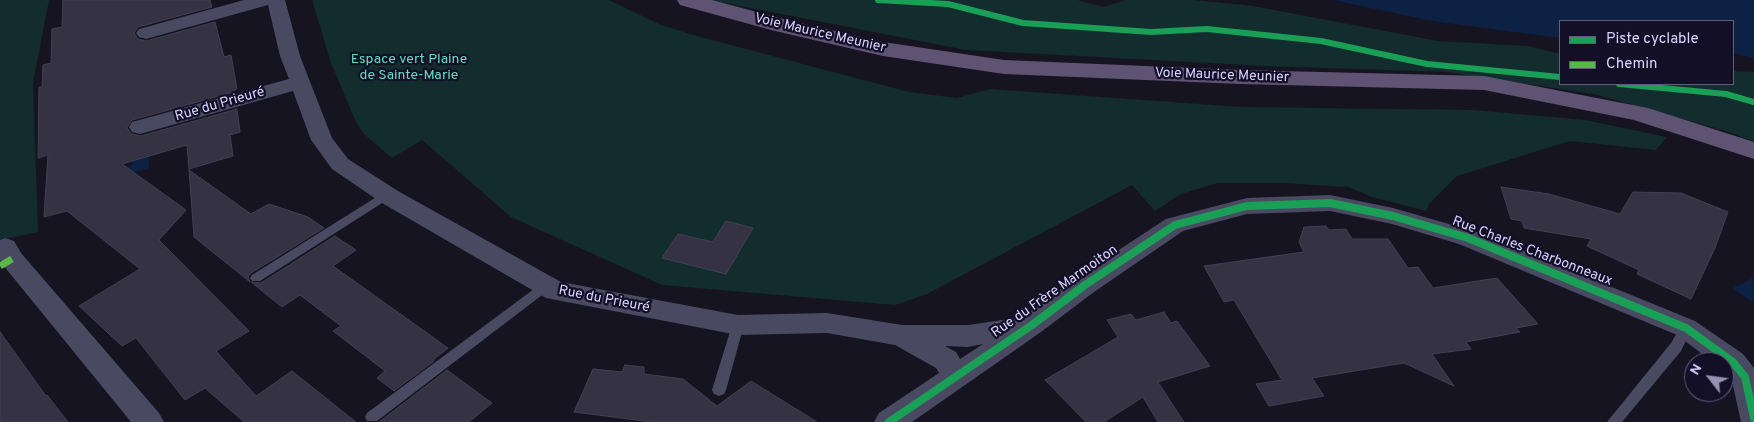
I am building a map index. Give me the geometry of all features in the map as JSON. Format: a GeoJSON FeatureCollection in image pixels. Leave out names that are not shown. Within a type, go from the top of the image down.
{"type":"FeatureCollection","features":[{"type":"Feature","properties":{"kind":"main road","name":"Voie Maurice Meunier"},"geometry":{"type":"LineString","coordinates":[[688,0],[779,26],[883,49],[1004,67],[1240,77],[1484,83],[1638,112],[1754,151]]}},
{"type":"Feature","properties":{"kind":"street"},"geometry":{"type":"LineString","coordinates":[[146,33],[265,0]]}},
{"type":"Feature","properties":{"kind":"street","name":"Rue du Prieuré"},"geometry":{"type":"LineString","coordinates":[[276,0],[290,56],[322,140],[340,164],[386,195],[555,291],[738,325],[827,323],[901,335],[968,336],[1032,325]]}},
{"type":"Feature","properties":{"kind":"street","name":"Rue du Prieuré"},"geometry":{"type":"LineString","coordinates":[[140,128],[300,83]]}},
{"type":"Feature","properties":{"kind":"street","name":"Rue Charles Charbonneaux"},"geometry":{"type":"LineString","coordinates":[[1247,206],[1330,203],[1393,216],[1468,238],[1686,328],[1733,362],[1745,377],[1754,418]]}},
{"type":"Feature","properties":{"kind":"street","name":"Rue du Frère Marmoiton"},"geometry":{"type":"LineString","coordinates":[[889,422],[1032,325],[1085,285],[1175,225],[1247,206]]}},
{"type":"Feature","properties":{"kind":"street"},"geometry":{"type":"LineString","coordinates":[[6,247],[19,266],[149,422]]}},
{"type":"Feature","properties":{"kind":"street","name":"Rue du Prieuré"},"geometry":{"type":"LineString","coordinates":[[901,335],[946,360],[956,375]]}},
{"type":"Feature","properties":{"kind":"lane"},"geometry":{"type":"LineString","coordinates":[[256,278],[386,195]]}},
{"type":"Feature","properties":{"kind":"lane"},"geometry":{"type":"LineString","coordinates":[[372,417],[546,286]]}},
{"type":"Feature","properties":{"kind":"lane"},"geometry":{"type":"LineString","coordinates":[[719,390],[738,325]]}},
{"type":"Feature","properties":{"kind":"lane"},"geometry":{"type":"LineString","coordinates":[[1614,422],[1676,347],[1686,328]]}},
{"type":"Feature","properties":{"kind":"green space"},"geometry":{"type":"Polygon","coordinates":[[[0,0],[49,0],[33,83],[38,232],[0,240],[0,0]]]}},
{"type":"Feature","properties":{"kind":"green space","name":"Espace vert Plaine de Sainte-Marie"},"geometry":{"type":"Polygon","coordinates":[[[312,0],[609,0],[661,25],[693,35],[909,92],[957,98],[990,89],[1241,107],[1474,110],[1585,120],[1667,137],[1656,150],[1570,141],[1457,176],[1429,204],[1426,211],[1372,197],[1349,187],[1283,183],[1218,183],[1181,194],[1155,211],[1132,185],[927,294],[895,305],[662,285],[511,217],[422,140],[392,158],[364,134],[356,122],[331,63],[312,0]]]}},
{"type":"Feature","properties":{"kind":"green space"},"geometry":{"type":"Polygon","coordinates":[[[710,0],[1078,0],[1103,7],[1126,0],[1194,0],[1253,6],[1438,41],[1528,46],[1559,54],[1559,85],[1734,85],[1734,71],[1754,72],[1754,142],[1729,132],[1594,94],[1447,72],[1264,66],[966,50],[710,0]]]}},
{"type":"Feature","properties":{"kind":"water"},"geometry":{"type":"Polygon","coordinates":[[[1333,0],[1754,0],[1754,58],[1734,53],[1734,20],[1559,20],[1559,38],[1432,21],[1333,0]]]}},
{"type":"Feature","properties":{"kind":"water"},"geometry":{"type":"Polygon","coordinates":[[[148,151],[149,168],[130,174],[122,169],[133,164],[133,154],[148,151]]]}},
{"type":"Feature","properties":{"kind":"water"},"geometry":{"type":"Polygon","coordinates":[[[1753,278],[1754,301],[1752,302],[1733,288],[1753,278]]]}},
{"type":"Feature","properties":{"kind":"building"},"geometry":{"type":"Polygon","coordinates":[[[63,0],[210,0],[212,7],[138,27],[134,33],[138,39],[146,41],[215,22],[224,57],[231,55],[237,89],[234,92],[132,120],[127,128],[132,134],[141,136],[237,109],[240,132],[230,135],[233,156],[189,169],[187,145],[122,164],[186,210],[159,240],[249,331],[216,351],[256,396],[292,371],[356,422],[244,422],[205,388],[185,400],[136,338],[122,346],[79,306],[140,269],[67,211],[44,217],[48,155],[38,158],[39,87],[42,87],[43,65],[51,63],[52,29],[62,27],[63,0]]]}},
{"type":"Feature","properties":{"kind":"building"},"geometry":{"type":"Polygon","coordinates":[[[189,170],[251,214],[269,204],[308,217],[324,228],[251,273],[248,277],[250,282],[194,237],[189,170]]]}},
{"type":"Feature","properties":{"kind":"building"},"geometry":{"type":"Polygon","coordinates":[[[1501,187],[1549,194],[1620,214],[1633,192],[1681,193],[1728,212],[1715,248],[1691,299],[1637,274],[1639,270],[1587,246],[1591,239],[1524,228],[1522,221],[1511,219],[1501,187]]]}},
{"type":"Feature","properties":{"kind":"building"},"geometry":{"type":"Polygon","coordinates":[[[726,221],[753,228],[726,274],[662,258],[678,234],[713,242],[726,221]]]}},
{"type":"Feature","properties":{"kind":"building"},"geometry":{"type":"Polygon","coordinates":[[[1326,226],[1329,230],[1346,229],[1352,239],[1388,239],[1408,268],[1418,267],[1433,288],[1497,278],[1538,324],[1516,328],[1520,332],[1466,342],[1471,349],[1432,354],[1454,386],[1404,363],[1312,378],[1324,396],[1269,406],[1256,384],[1282,380],[1234,300],[1224,302],[1204,266],[1304,252],[1299,242],[1304,227],[1326,226]]]}},
{"type":"Feature","properties":{"kind":"building"},"geometry":{"type":"Polygon","coordinates":[[[335,236],[356,250],[333,266],[448,348],[394,391],[377,378],[385,371],[333,331],[341,326],[300,295],[282,307],[251,282],[261,283],[335,236]]]}},
{"type":"Feature","properties":{"kind":"building"},"geometry":{"type":"Polygon","coordinates":[[[1164,312],[1171,323],[1177,321],[1210,366],[1158,382],[1184,422],[1158,422],[1143,397],[1104,422],[1086,422],[1045,380],[1118,337],[1107,320],[1131,314],[1136,320],[1164,312]]]}},
{"type":"Feature","properties":{"kind":"building"},"geometry":{"type":"Polygon","coordinates":[[[0,332],[46,396],[68,422],[0,422],[0,332]]]}},
{"type":"Feature","properties":{"kind":"building"},"geometry":{"type":"Polygon","coordinates":[[[625,365],[644,367],[644,374],[683,379],[717,406],[751,381],[817,422],[652,422],[574,412],[593,369],[622,372],[625,365]]]}},
{"type":"Feature","properties":{"kind":"building"},"geometry":{"type":"Polygon","coordinates":[[[447,370],[492,403],[469,422],[379,422],[447,370]]]}},
{"type":"Feature","properties":{"kind":"marked path"},"geometry":{"type":"LineString","coordinates":[[0,266],[12,259]]}},
{"type":"Feature","properties":{"kind":"cycle path"},"geometry":{"type":"LineString","coordinates":[[878,0],[948,4],[1023,23],[1151,32],[1207,29],[1321,41],[1427,64],[1559,77]]}},
{"type":"Feature","properties":{"kind":"cycle path"},"geometry":{"type":"LineString","coordinates":[[1630,85],[1726,94],[1754,102]]}},
{"type":"Feature","properties":{"kind":"cycle path"},"geometry":{"type":"LineString","coordinates":[[889,422],[1032,325],[1085,285],[1175,225],[1247,206],[1330,203],[1393,216],[1468,238],[1686,328],[1733,362],[1745,377],[1754,418]]}}]}
